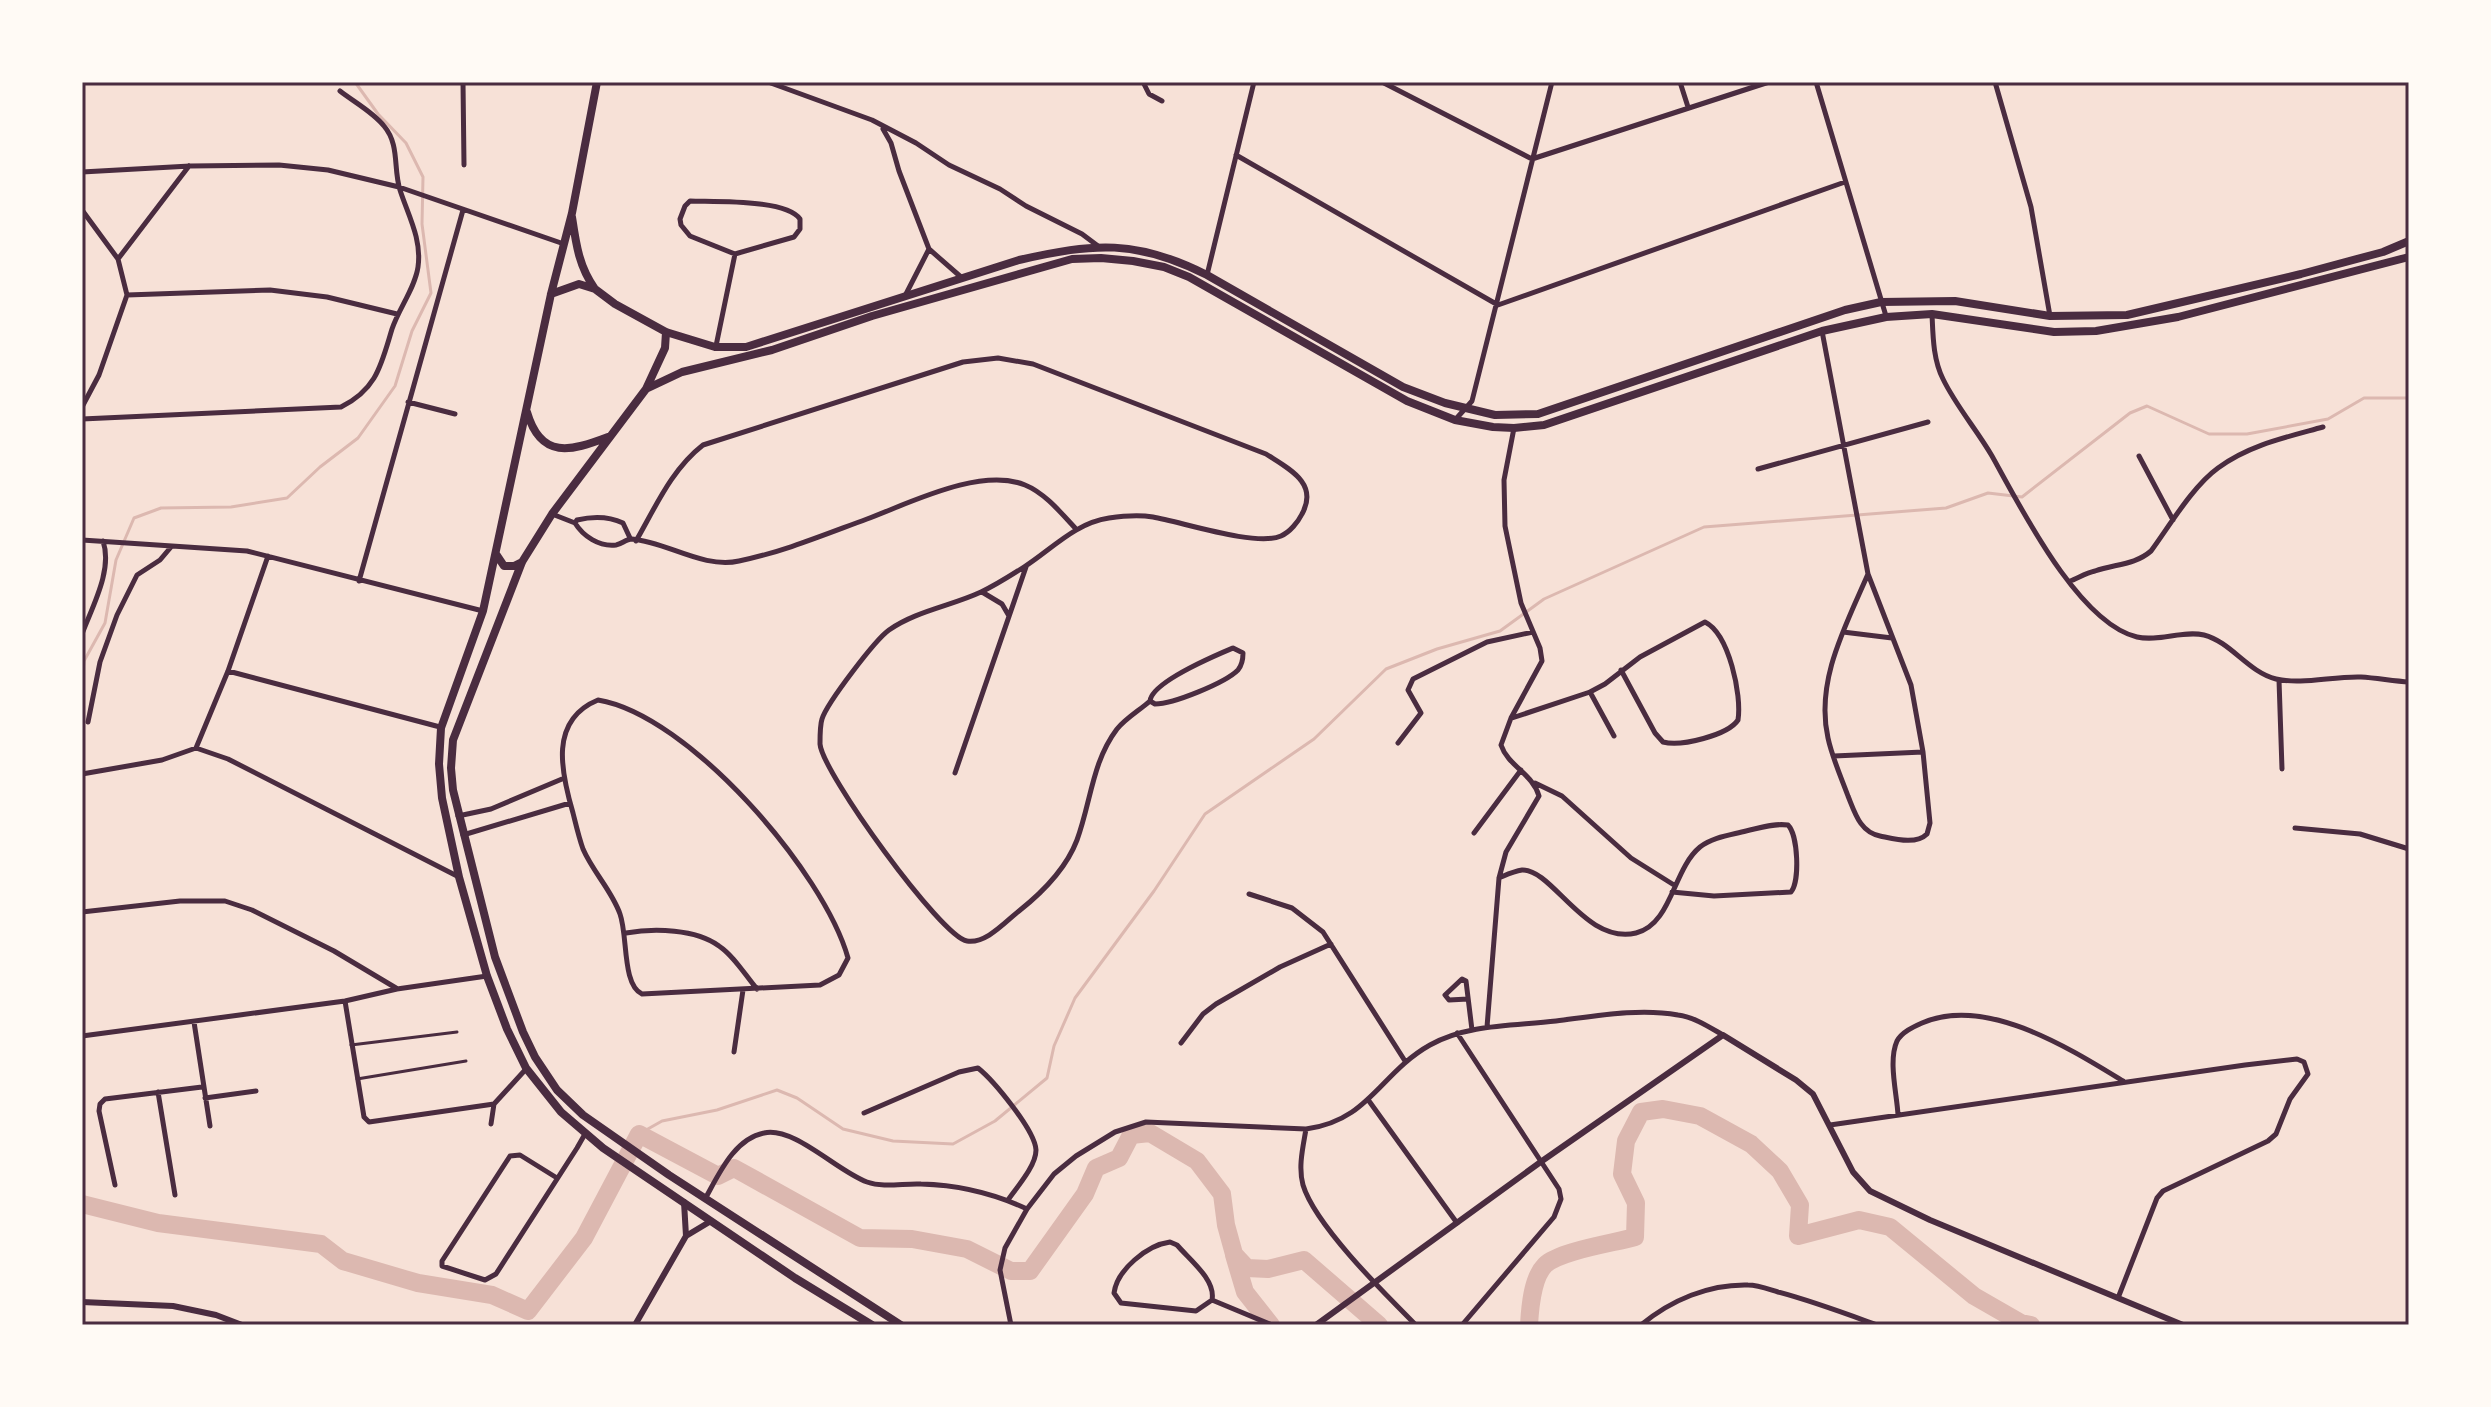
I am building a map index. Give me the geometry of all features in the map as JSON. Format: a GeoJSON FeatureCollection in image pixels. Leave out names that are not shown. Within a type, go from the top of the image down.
{"type":"FeatureCollection","features":[{"type":"Feature","properties":{"kind":"main road"},"geometry":{"type":"LineString","coordinates":[[597,82],[572,213],[551,294],[483,611],[441,728],[439,764],[442,798],[459,877],[487,976],[507,1029],[526,1068],[561,1112],[589,1137],[661,1187],[795,1278],[871,1325]]}},
{"type":"Feature","properties":{"kind":"main road"},"geometry":{"type":"LineString","coordinates":[[572,213],[577,254],[585,275],[595,289],[615,304],[666,332],[715,347],[746,347],[961,277],[1063,250],[1098,246],[1140,250],[1183,263],[1403,387],[1466,409],[1495,415],[1538,414],[1845,310],[1881,302],[1955,301],[2050,316],[2127,315],[2301,274],[2383,252],[2409,241]]}},
{"type":"Feature","properties":{"kind":"main road"},"geometry":{"type":"LineString","coordinates":[[646,389],[682,372],[772,350],[965,288],[1072,259],[1101,258],[1164,267],[1189,277],[1407,401],[1455,420],[1514,428],[1544,425],[1822,331],[1886,317],[1932,314],[2044,331],[2096,331],[2178,317],[2409,257]]}},
{"type":"Feature","properties":{"kind":"main road"},"geometry":{"type":"LineString","coordinates":[[551,294],[579,284],[595,289]]}},
{"type":"Feature","properties":{"kind":"main road"},"geometry":{"type":"LineString","coordinates":[[666,332],[659,366],[646,389],[552,514],[522,562],[453,740],[451,768],[458,816],[495,957],[523,1032],[535,1057],[568,1103],[669,1175],[901,1325]]}},
{"type":"Feature","properties":{"kind":"main road"},"geometry":{"type":"LineString","coordinates":[[527,411],[533,429],[544,442],[557,449],[570,450],[608,436]]}},
{"type":"Feature","properties":{"kind":"main road"},"geometry":{"type":"LineString","coordinates":[[496,554],[504,566],[522,562]]}},
{"type":"Feature","properties":{"kind":"street"},"geometry":{"type":"LineString","coordinates":[[463,82],[464,165]]}},
{"type":"Feature","properties":{"kind":"street"},"geometry":{"type":"LineString","coordinates":[[768,82],[872,120],[949,165],[1082,234],[1098,246]]}},
{"type":"Feature","properties":{"kind":"street"},"geometry":{"type":"LineString","coordinates":[[1143,82],[1149,94],[1162,101]]}},
{"type":"Feature","properties":{"kind":"street"},"geometry":{"type":"LineString","coordinates":[[1207,275],[1254,82]]}},
{"type":"Feature","properties":{"kind":"street"},"geometry":{"type":"LineString","coordinates":[[1383,82],[1532,159],[1769,82]]}},
{"type":"Feature","properties":{"kind":"street"},"geometry":{"type":"LineString","coordinates":[[1455,420],[1472,401],[1552,82]]}},
{"type":"Feature","properties":{"kind":"street"},"geometry":{"type":"LineString","coordinates":[[1680,82],[1688,107]]}},
{"type":"Feature","properties":{"kind":"street"},"geometry":{"type":"LineString","coordinates":[[1816,82],[1886,317]]}},
{"type":"Feature","properties":{"kind":"street"},"geometry":{"type":"LineString","coordinates":[[1995,82],[2031,207],[2050,316]]}},
{"type":"Feature","properties":{"kind":"street"},"geometry":{"type":"LineString","coordinates":[[82,419],[341,407],[368,390],[378,373],[397,314],[418,271],[420,253],[399,187],[393,140],[383,125],[340,91]]}},
{"type":"Feature","properties":{"kind":"street"},"geometry":{"type":"LineString","coordinates":[[883,128],[929,249],[961,277]]}},
{"type":"Feature","properties":{"kind":"street"},"geometry":{"type":"LineString","coordinates":[[1236,155],[1498,305],[1845,182]]}},
{"type":"Feature","properties":{"kind":"street"},"geometry":{"type":"LineString","coordinates":[[82,172],[279,165],[328,170],[399,187],[564,244]]}},
{"type":"Feature","properties":{"kind":"street"},"geometry":{"type":"LineString","coordinates":[[118,259],[190,166]]}},
{"type":"Feature","properties":{"kind":"street"},"geometry":{"type":"LineString","coordinates":[[690,201],[734,202],[789,209],[797,214],[801,224],[794,237],[735,254],[684,232],[680,219],[690,201]]}},
{"type":"Feature","properties":{"kind":"street"},"geometry":{"type":"LineString","coordinates":[[82,210],[118,259],[127,295],[99,375],[82,407]]}},
{"type":"Feature","properties":{"kind":"street"},"geometry":{"type":"LineString","coordinates":[[359,581],[463,210]]}},
{"type":"Feature","properties":{"kind":"street"},"geometry":{"type":"LineString","coordinates":[[906,294],[929,249]]}},
{"type":"Feature","properties":{"kind":"street"},"geometry":{"type":"LineString","coordinates":[[715,347],[735,254]]}},
{"type":"Feature","properties":{"kind":"street"},"geometry":{"type":"LineString","coordinates":[[127,295],[270,290],[327,297],[397,314]]}},
{"type":"Feature","properties":{"kind":"street"},"geometry":{"type":"LineString","coordinates":[[1932,314],[1935,358],[1942,379],[1977,430],[2044,546],[2094,610],[2122,631],[2138,637],[2155,639],[2202,635],[2217,641],[2261,674],[2279,680],[2360,677],[2409,682]]}},
{"type":"Feature","properties":{"kind":"street"},"geometry":{"type":"LineString","coordinates":[[1822,331],[1868,574],[1911,685],[1923,752],[1930,823],[1927,834],[1916,840],[1877,836],[1867,831],[1854,812],[1828,737],[1825,700],[1828,677],[1868,574]]}},
{"type":"Feature","properties":{"kind":"street"},"geometry":{"type":"LineString","coordinates":[[633,540],[669,482],[688,457],[703,445],[963,362],[998,358],[1033,364],[1266,454],[1294,472],[1306,488],[1308,503],[1298,522],[1281,536],[1258,539],[1149,517],[1108,518],[1076,529],[1026,566],[981,592],[888,630],[863,656],[822,719],[820,747],[832,776],[892,861],[960,939],[971,942],[987,936],[1024,908],[1056,877],[1077,841],[1102,753],[1119,727],[1150,701],[1154,691],[1162,685],[1233,648],[1243,653],[1238,670],[1229,677],[1167,703],[1150,701]]}},
{"type":"Feature","properties":{"kind":"street"},"geometry":{"type":"LineString","coordinates":[[408,402],[455,414]]}},
{"type":"Feature","properties":{"kind":"street"},"geometry":{"type":"LineString","coordinates":[[1758,469],[1928,422]]}},
{"type":"Feature","properties":{"kind":"street"},"geometry":{"type":"LineString","coordinates":[[2070,581],[2092,571],[2144,558],[2197,489],[2218,468],[2252,448],[2323,427]]}},
{"type":"Feature","properties":{"kind":"street"},"geometry":{"type":"LineString","coordinates":[[1499,878],[1524,870],[1535,873],[1580,914],[1605,930],[1623,935],[1640,932],[1653,924],[1673,888],[1692,855],[1702,845],[1770,825],[1788,825],[1795,837],[1796,885],[1791,892],[1714,896],[1673,888],[1631,858],[1562,796],[1535,783],[1504,753],[1501,745],[1511,718],[1542,661],[1540,648],[1521,603],[1505,526],[1504,480],[1514,428]]}},
{"type":"Feature","properties":{"kind":"street"},"geometry":{"type":"LineString","coordinates":[[2139,456],[2173,520]]}},
{"type":"Feature","properties":{"kind":"street"},"geometry":{"type":"LineString","coordinates":[[552,514],[575,523],[583,536],[597,542],[615,545],[633,540],[710,560],[736,562],[850,525],[955,485],[993,480],[1026,485],[1054,506],[1076,529]]}},
{"type":"Feature","properties":{"kind":"street"},"geometry":{"type":"LineString","coordinates":[[575,523],[588,517],[613,518],[623,523],[633,540]]}},
{"type":"Feature","properties":{"kind":"street"},"geometry":{"type":"LineString","coordinates":[[82,540],[229,549],[268,556],[483,611]]}},
{"type":"Feature","properties":{"kind":"street"},"geometry":{"type":"LineString","coordinates":[[82,634],[101,583],[107,556],[106,541]]}},
{"type":"Feature","properties":{"kind":"street"},"geometry":{"type":"LineString","coordinates":[[88,722],[100,662],[117,615],[137,575],[160,560],[172,546]]}},
{"type":"Feature","properties":{"kind":"street"},"geometry":{"type":"LineString","coordinates":[[196,748],[228,671],[268,556]]}},
{"type":"Feature","properties":{"kind":"street"},"geometry":{"type":"LineString","coordinates":[[955,773],[1026,566]]}},
{"type":"Feature","properties":{"kind":"street"},"geometry":{"type":"LineString","coordinates":[[981,592],[1002,604],[1010,617]]}},
{"type":"Feature","properties":{"kind":"street"},"geometry":{"type":"LineString","coordinates":[[1511,718],[1590,692],[1605,684],[1621,670],[1679,633],[1705,622],[1722,641],[1732,664],[1739,697],[1738,720],[1728,730],[1700,739],[1674,744],[1663,742],[1621,670]]}},
{"type":"Feature","properties":{"kind":"street"},"geometry":{"type":"LineString","coordinates":[[1398,743],[1421,713],[1408,690],[1413,679],[1487,642],[1533,632]]}},
{"type":"Feature","properties":{"kind":"street"},"geometry":{"type":"LineString","coordinates":[[1843,632],[1892,638]]}},
{"type":"Feature","properties":{"kind":"street"},"geometry":{"type":"LineString","coordinates":[[228,671],[441,728]]}},
{"type":"Feature","properties":{"kind":"street"},"geometry":{"type":"LineString","coordinates":[[2279,680],[2282,769]]}},
{"type":"Feature","properties":{"kind":"street"},"geometry":{"type":"LineString","coordinates":[[1590,692],[1614,736]]}},
{"type":"Feature","properties":{"kind":"street"},"geometry":{"type":"LineString","coordinates":[[598,700],[617,704],[683,742],[716,769],[806,873],[841,935],[848,958],[839,975],[820,985],[642,994],[633,990],[629,982],[626,933],[619,910],[583,850],[570,803],[562,779],[564,740],[572,718],[583,706],[598,700]]}},
{"type":"Feature","properties":{"kind":"street"},"geometry":{"type":"LineString","coordinates":[[82,774],[162,760],[196,748],[228,759],[459,877]]}},
{"type":"Feature","properties":{"kind":"street"},"geometry":{"type":"LineString","coordinates":[[1834,756],[1923,752]]}},
{"type":"Feature","properties":{"kind":"street"},"geometry":{"type":"LineString","coordinates":[[1474,833],[1521,770]]}},
{"type":"Feature","properties":{"kind":"street"},"geometry":{"type":"LineString","coordinates":[[458,816],[491,809],[562,779]]}},
{"type":"Feature","properties":{"kind":"street"},"geometry":{"type":"LineString","coordinates":[[1487,1027],[1499,878],[1506,852],[1539,796],[1535,783]]}},
{"type":"Feature","properties":{"kind":"street"},"geometry":{"type":"LineString","coordinates":[[463,835],[570,803]]}},
{"type":"Feature","properties":{"kind":"street"},"geometry":{"type":"LineString","coordinates":[[2295,828],[2360,834],[2409,849]]}},
{"type":"Feature","properties":{"kind":"street"},"geometry":{"type":"LineString","coordinates":[[1249,894],[1292,908],[1312,921],[1331,944],[1405,1061]]}},
{"type":"Feature","properties":{"kind":"street"},"geometry":{"type":"LineString","coordinates":[[82,912],[180,901],[225,901],[252,910],[334,951],[397,989]]}},
{"type":"Feature","properties":{"kind":"street"},"geometry":{"type":"LineString","coordinates":[[626,933],[648,929],[682,932],[718,944],[757,989]]}},
{"type":"Feature","properties":{"kind":"street"},"geometry":{"type":"LineString","coordinates":[[1181,1043],[1203,1014],[1216,1004],[1289,962],[1331,944]]}},
{"type":"Feature","properties":{"kind":"street"},"geometry":{"type":"LineString","coordinates":[[82,1036],[345,1001],[397,989],[487,976]]}},
{"type":"Feature","properties":{"kind":"street"},"geometry":{"type":"LineString","coordinates":[[1468,999],[1449,1000],[1445,995],[1464,978],[1468,999],[1472,1030]]}},
{"type":"Feature","properties":{"kind":"street"},"geometry":{"type":"LineString","coordinates":[[734,1052],[743,990]]}},
{"type":"Feature","properties":{"kind":"street"},"geometry":{"type":"LineString","coordinates":[[345,1001],[364,1117],[373,1123],[494,1104]]}},
{"type":"Feature","properties":{"kind":"street"},"geometry":{"type":"LineString","coordinates":[[1011,1325],[1000,1270],[1005,1248],[1027,1209],[1054,1174],[1115,1132],[1146,1122],[1306,1129],[1323,1127],[1350,1115],[1368,1101],[1405,1061],[1457,1033],[1487,1027],[1617,1014],[1662,1013],[1682,1015],[1705,1024],[1796,1080],[1813,1094],[1853,1172],[1870,1191],[1930,1220],[2183,1325]]}},
{"type":"Feature","properties":{"kind":"street"},"geometry":{"type":"LineString","coordinates":[[1898,1115],[1894,1058],[1897,1041],[1906,1030],[1951,1015],[1974,1014],[1996,1018],[2066,1048],[2124,1082]]}},
{"type":"Feature","properties":{"kind":"street"},"geometry":{"type":"LineString","coordinates":[[194,1022],[210,1126]]}},
{"type":"Feature","properties":{"kind":"street"},"geometry":{"type":"LineString","coordinates":[[1457,1033],[1542,1161],[1559,1189],[1561,1199],[1558,1209],[1462,1325]]}},
{"type":"Feature","properties":{"kind":"street"},"geometry":{"type":"LineString","coordinates":[[1316,1325],[1542,1161],[1723,1035]]}},
{"type":"Feature","properties":{"kind":"street"},"geometry":{"type":"LineString","coordinates":[[1830,1125],[2297,1059],[2304,1062],[2308,1074],[2290,1099],[2276,1134],[2268,1141],[2163,1191],[2157,1198],[2118,1298]]}},
{"type":"Feature","properties":{"kind":"street"},"geometry":{"type":"LineString","coordinates":[[491,1124],[494,1104],[526,1068]]}},
{"type":"Feature","properties":{"kind":"street"},"geometry":{"type":"LineString","coordinates":[[864,1113],[970,1068],[978,1068],[1017,1115],[1036,1151],[1033,1162],[1008,1200]]}},
{"type":"Feature","properties":{"kind":"street"},"geometry":{"type":"LineString","coordinates":[[115,1185],[100,1104],[105,1099],[202,1087]]}},
{"type":"Feature","properties":{"kind":"street"},"geometry":{"type":"LineString","coordinates":[[205,1098],[256,1091]]}},
{"type":"Feature","properties":{"kind":"street"},"geometry":{"type":"LineString","coordinates":[[158,1092],[175,1195]]}},
{"type":"Feature","properties":{"kind":"street"},"geometry":{"type":"LineString","coordinates":[[1368,1101],[1457,1223]]}},
{"type":"Feature","properties":{"kind":"street"},"geometry":{"type":"LineString","coordinates":[[1306,1129],[1301,1164],[1303,1184],[1313,1205],[1374,1283],[1416,1325]]}},
{"type":"Feature","properties":{"kind":"street"},"geometry":{"type":"LineString","coordinates":[[705,1199],[727,1161],[752,1136],[769,1131],[785,1135],[868,1182],[955,1186],[1008,1200],[1027,1209]]}},
{"type":"Feature","properties":{"kind":"street"},"geometry":{"type":"LineString","coordinates":[[557,1178],[520,1155],[510,1156],[442,1261],[442,1266],[485,1280],[496,1274],[557,1178],[589,1137]]}},
{"type":"Feature","properties":{"kind":"street"},"geometry":{"type":"LineString","coordinates":[[684,1202],[686,1236]]}},
{"type":"Feature","properties":{"kind":"street"},"geometry":{"type":"LineString","coordinates":[[635,1325],[686,1236],[711,1221]]}},
{"type":"Feature","properties":{"kind":"street"},"geometry":{"type":"LineString","coordinates":[[1170,1242],[1177,1245],[1209,1282],[1214,1291],[1212,1300],[1196,1311],[1121,1303],[1114,1293],[1115,1284],[1125,1269],[1141,1256],[1170,1242]]}},
{"type":"Feature","properties":{"kind":"street"},"geometry":{"type":"LineString","coordinates":[[1641,1325],[1666,1307],[1708,1288],[1751,1284],[1808,1300],[1877,1325]]}},
{"type":"Feature","properties":{"kind":"street"},"geometry":{"type":"LineString","coordinates":[[1212,1300],[1272,1325]]}},
{"type":"Feature","properties":{"kind":"street"},"geometry":{"type":"LineString","coordinates":[[82,1302],[173,1306],[216,1315],[242,1325]]}},
{"type":"Feature","properties":{"kind":"lane"},"geometry":{"type":"LineString","coordinates":[[351,1045],[457,1032]]}},
{"type":"Feature","properties":{"kind":"lane"},"geometry":{"type":"LineString","coordinates":[[357,1079],[466,1061]]}},
{"type":"Feature","properties":{"kind":"waterway"},"geometry":{"type":"LineString","coordinates":[[82,684],[84,661],[105,623],[116,560],[134,518],[161,508],[231,507],[287,498],[358,438],[395,386],[412,331],[431,293],[422,224],[423,177],[406,143],[378,114],[355,82]]}},
{"type":"Feature","properties":{"kind":"waterway"},"geometry":{"type":"LineString","coordinates":[[639,1134],[662,1121],[717,1110],[777,1090],[797,1098],[843,1129],[893,1141],[953,1144],[995,1121],[1047,1078],[1054,1046],[1075,998],[1154,891],[1205,814],[1314,739],[1386,669],[1437,649],[1500,631],[1544,599],[1704,527],[1946,508],[1988,493],[2022,497],[2130,413],[2147,406],[2209,434],[2247,434],[2328,419],[2364,398],[2409,398]]}},
{"type":"Feature","properties":{"kind":"waterway"},"geometry":{"type":"LineString","coordinates":[[1529,1325],[1534,1285],[1545,1265],[1574,1252],[1635,1237],[1636,1203],[1622,1174],[1626,1141],[1641,1112],[1663,1109],[1700,1116],[1751,1144],[1780,1171],[1800,1205],[1798,1236],[1859,1220],[1890,1227],[1974,1296],[2021,1323],[2031,1325]]}},
{"type":"Feature","properties":{"kind":"waterway"},"geometry":{"type":"LineString","coordinates":[[82,1204],[158,1223],[321,1244],[343,1261],[418,1283],[492,1295],[528,1311],[584,1238],[639,1134],[718,1176],[734,1168],[860,1238],[912,1239],[967,1249],[1011,1271],[1030,1271],[1085,1194],[1096,1168],[1119,1158],[1131,1135],[1150,1133],[1197,1161],[1222,1194],[1234,1254],[1247,1268],[1268,1269],[1304,1260],[1379,1325]]}},
{"type":"Feature","properties":{"kind":"waterway"},"geometry":{"type":"LineString","coordinates":[[1234,1255],[1245,1292],[1271,1325]]}}]}
